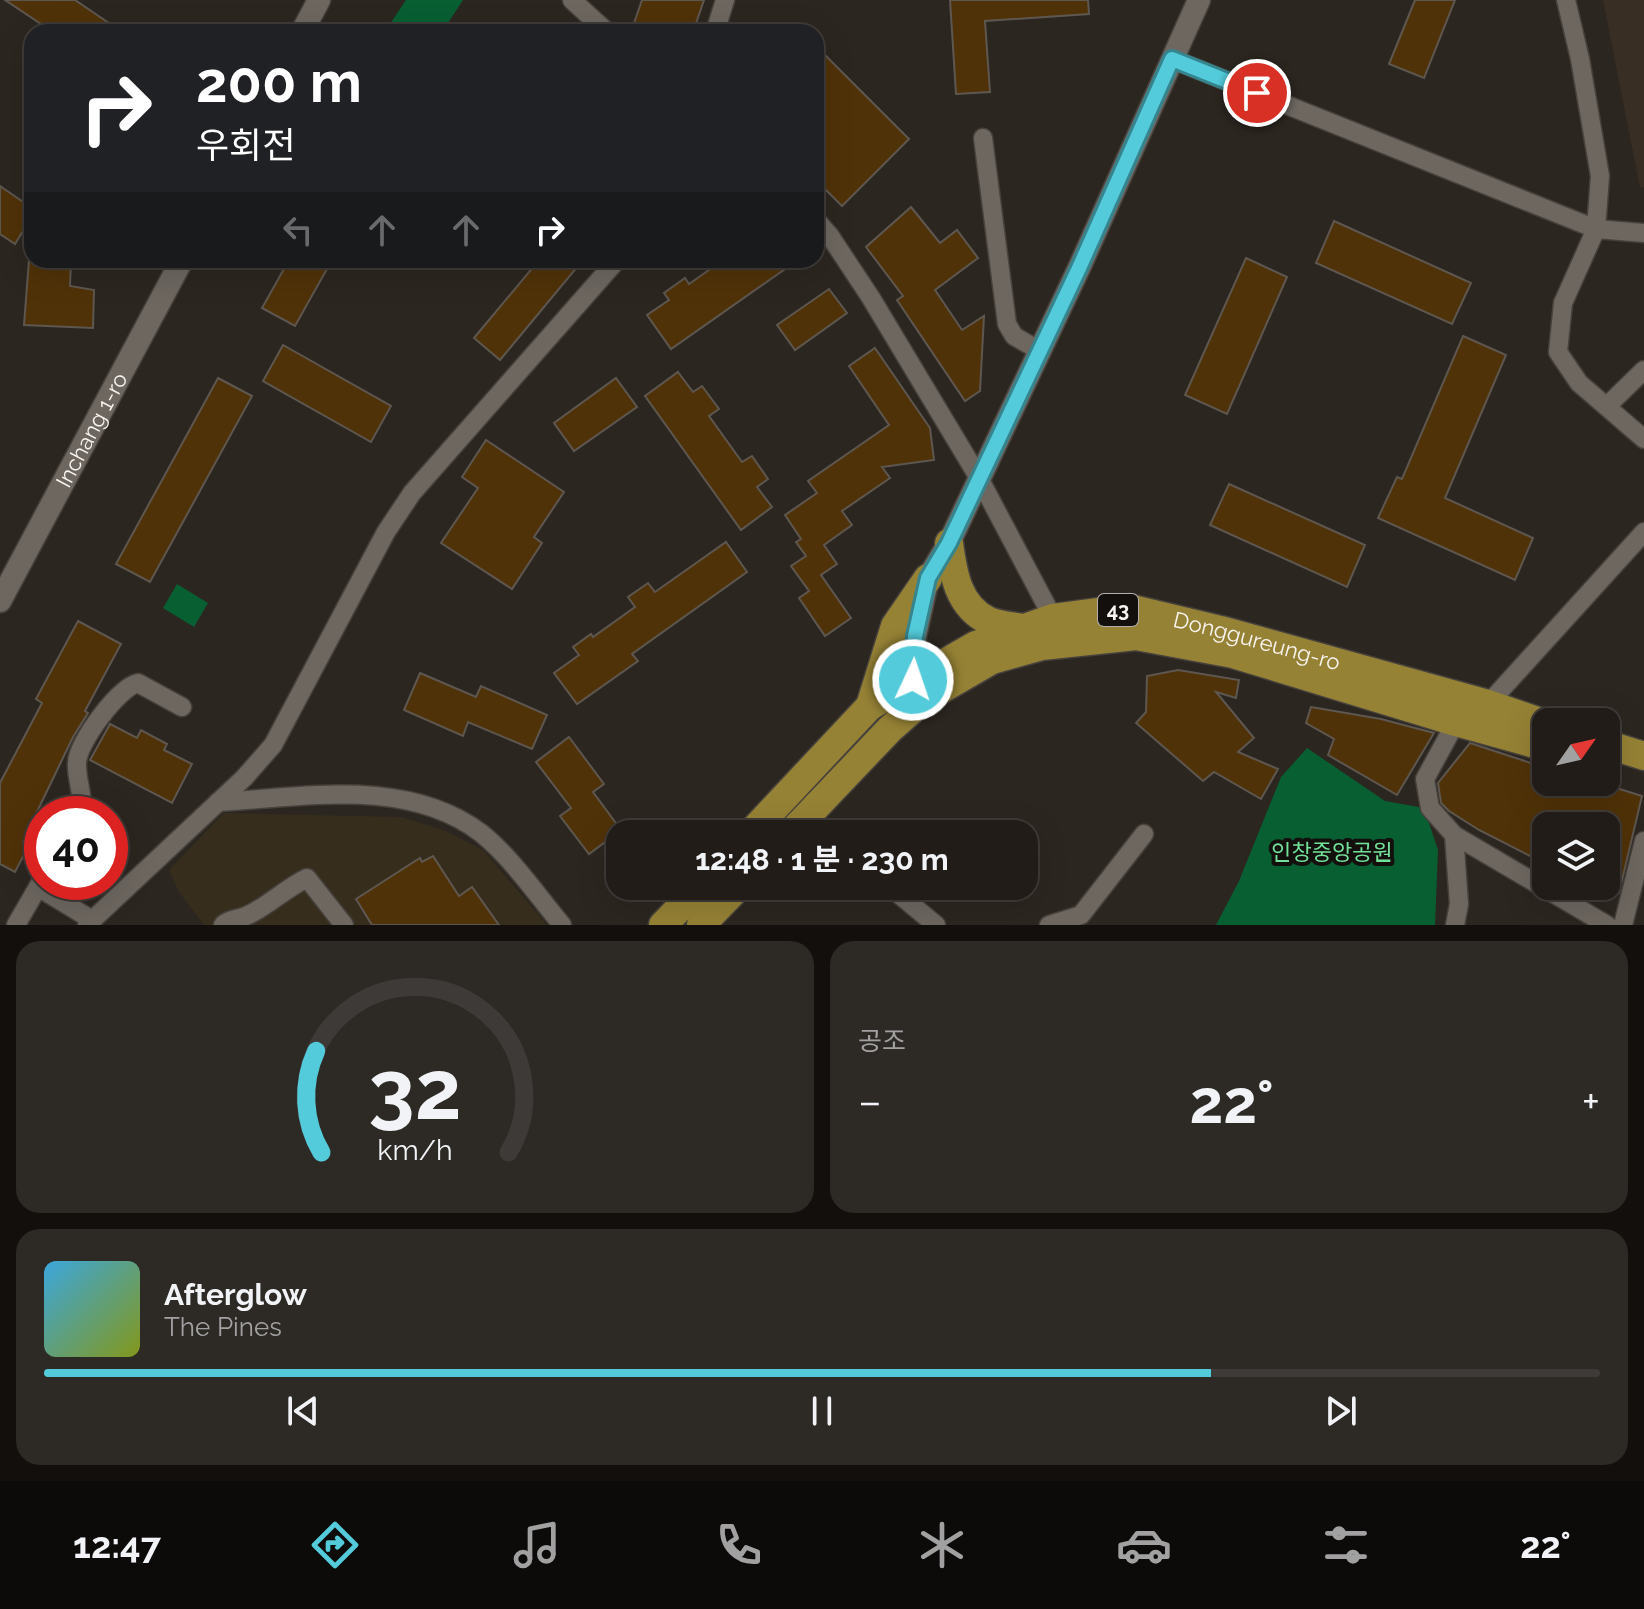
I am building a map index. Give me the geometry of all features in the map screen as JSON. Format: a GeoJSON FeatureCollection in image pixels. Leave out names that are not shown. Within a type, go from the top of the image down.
{"type":"FeatureCollection","features":[{"type":"Feature","properties":{"kind":"main road"},"geometry":{"type":"LineString","coordinates":[[949,543],[954,581],[970,607],[989,621],[1022,628]]}},
{"type":"Feature","properties":{"kind":"main road"},"geometry":{"type":"LineString","coordinates":[[870,706],[895,626],[928,578]]}},
{"type":"Feature","properties":{"kind":"main road","name":"Donggureung-ro"},"geometry":{"type":"LineString","coordinates":[[815,820],[918,690],[976,645],[1053,618],[1129,608],[1221,630],[1488,704],[1532,719]]}},
{"type":"Feature","properties":{"kind":"main road","name":"Donggureung-ro"},"geometry":{"type":"LineString","coordinates":[[763,820],[870,706],[992,660],[1042,646],[1136,636],[1233,654],[1532,743]]}},
{"type":"Feature","properties":{"kind":"main road"},"geometry":{"type":"LineString","coordinates":[[1620,748],[1644,756]]}},
{"type":"Feature","properties":{"kind":"main road"},"geometry":{"type":"LineString","coordinates":[[1620,767],[1644,774]]}},
{"type":"Feature","properties":{"kind":"main road"},"geometry":{"type":"LineString","coordinates":[[663,925],[687,900]]}},
{"type":"Feature","properties":{"kind":"main road"},"geometry":{"type":"LineString","coordinates":[[701,925],[725,900]]}},
{"type":"Feature","properties":{"kind":"street"},"geometry":{"type":"LineString","coordinates":[[306,24],[319,0]]}},
{"type":"Feature","properties":{"kind":"street"},"geometry":{"type":"LineString","coordinates":[[572,0],[598,24]]}},
{"type":"Feature","properties":{"kind":"street"},"geometry":{"type":"LineString","coordinates":[[718,24],[725,0]]}},
{"type":"Feature","properties":{"kind":"street"},"geometry":{"type":"LineString","coordinates":[[918,690],[915,636],[928,578],[949,543],[1040,351],[1199,0]]}},
{"type":"Feature","properties":{"kind":"street"},"geometry":{"type":"LineString","coordinates":[[1566,0],[1580,59],[1600,176],[1596,229],[1563,303],[1558,352],[1579,383],[1644,439]]}},
{"type":"Feature","properties":{"kind":"street"},"geometry":{"type":"LineString","coordinates":[[1172,59],[1596,229],[1644,233]]}},
{"type":"Feature","properties":{"kind":"street"},"geometry":{"type":"LineString","coordinates":[[983,138],[1007,324],[1014,336],[1040,351]]}},
{"type":"Feature","properties":{"kind":"street"},"geometry":{"type":"LineString","coordinates":[[824,229],[871,298],[979,478],[1053,618]]}},
{"type":"Feature","properties":{"kind":"street","name":"Inchang 1-ro"},"geometry":{"type":"LineString","coordinates":[[0,601],[178,268]]}},
{"type":"Feature","properties":{"kind":"street"},"geometry":{"type":"LineString","coordinates":[[61,900],[90,922],[218,802],[273,745],[386,532],[412,493],[610,268]]}},
{"type":"Feature","properties":{"kind":"street"},"geometry":{"type":"LineString","coordinates":[[1607,406],[1644,370]]}},
{"type":"Feature","properties":{"kind":"street"},"geometry":{"type":"LineString","coordinates":[[1488,704],[1644,532]]}},
{"type":"Feature","properties":{"kind":"street"},"geometry":{"type":"LineString","coordinates":[[82,796],[78,756],[96,722],[128,687],[138,683],[182,707]]}},
{"type":"Feature","properties":{"kind":"street"},"geometry":{"type":"LineString","coordinates":[[1456,722],[1425,779],[1430,808],[1454,835],[1607,925]]}},
{"type":"Feature","properties":{"kind":"street"},"geometry":{"type":"LineString","coordinates":[[218,802],[357,795],[386,797],[422,805],[453,817],[484,836],[562,925]]}},
{"type":"Feature","properties":{"kind":"street"},"geometry":{"type":"LineString","coordinates":[[1049,925],[1081,915],[1144,834]]}},
{"type":"Feature","properties":{"kind":"street"},"geometry":{"type":"LineString","coordinates":[[1454,835],[1459,904],[1455,925]]}},
{"type":"Feature","properties":{"kind":"street"},"geometry":{"type":"LineString","coordinates":[[1623,925],[1644,841]]}},
{"type":"Feature","properties":{"kind":"street"},"geometry":{"type":"LineString","coordinates":[[223,925],[229,920],[246,916],[283,890],[307,878],[344,925]]}},
{"type":"Feature","properties":{"kind":"street"},"geometry":{"type":"LineString","coordinates":[[16,925],[31,900]]}},
{"type":"Feature","properties":{"kind":"street"},"geometry":{"type":"LineString","coordinates":[[906,900],[936,925]]}},
{"type":"Feature","properties":{"kind":"shaded area"},"geometry":{"type":"Polygon","coordinates":[[[1603,0],[1644,0],[1644,187],[1640,188],[1603,0]]]}},
{"type":"Feature","properties":{"kind":"shaded area"},"geometry":{"type":"Polygon","coordinates":[[[224,813],[401,817],[446,831],[483,850],[547,925],[204,925],[179,892],[169,870],[224,813]]]}},
{"type":"Feature","properties":{"kind":"green space"},"geometry":{"type":"Polygon","coordinates":[[[406,0],[463,0],[447,24],[390,24],[406,0]]]}},
{"type":"Feature","properties":{"kind":"green space"},"geometry":{"type":"Polygon","coordinates":[[[177,584],[208,603],[194,627],[163,608],[177,584]]]}},
{"type":"Feature","properties":{"kind":"green space","name":"인창중앙공원"},"geometry":{"type":"Polygon","coordinates":[[[1307,748],[1385,801],[1424,808],[1438,850],[1435,925],[1216,925],[1239,881],[1281,777],[1307,748]]]}},
{"type":"Feature","properties":{"kind":"building"},"geometry":{"type":"Polygon","coordinates":[[[5,0],[75,0],[110,24],[41,24],[5,0]]]}},
{"type":"Feature","properties":{"kind":"building"},"geometry":{"type":"Polygon","coordinates":[[[642,0],[704,0],[696,24],[634,24],[642,0]]]}},
{"type":"Feature","properties":{"kind":"building"},"geometry":{"type":"Polygon","coordinates":[[[950,0],[1088,0],[1089,14],[985,21],[990,92],[956,94],[950,0]]]}},
{"type":"Feature","properties":{"kind":"building"},"geometry":{"type":"Polygon","coordinates":[[[1415,0],[1455,0],[1424,78],[1389,64],[1415,0]]]}},
{"type":"Feature","properties":{"kind":"building"},"geometry":{"type":"Polygon","coordinates":[[[824,54],[909,139],[842,206],[824,188],[824,54]]]}},
{"type":"Feature","properties":{"kind":"building"},"geometry":{"type":"Polygon","coordinates":[[[0,186],[24,202],[24,229],[15,244],[0,234],[0,186]]]}},
{"type":"Feature","properties":{"kind":"building"},"geometry":{"type":"Polygon","coordinates":[[[911,207],[940,243],[957,230],[978,258],[935,290],[962,330],[984,316],[980,391],[965,401],[897,300],[903,296],[866,247],[911,207]]]}},
{"type":"Feature","properties":{"kind":"building"},"geometry":{"type":"Polygon","coordinates":[[[1334,221],[1471,283],[1452,324],[1316,263],[1334,221]]]}},
{"type":"Feature","properties":{"kind":"building"},"geometry":{"type":"Polygon","coordinates":[[[1246,258],[1287,277],[1227,414],[1185,395],[1246,258]]]}},
{"type":"Feature","properties":{"kind":"building"},"geometry":{"type":"Polygon","coordinates":[[[28,268],[71,268],[70,286],[94,290],[93,328],[24,325],[28,268]]]}},
{"type":"Feature","properties":{"kind":"building"},"geometry":{"type":"Polygon","coordinates":[[[284,268],[328,268],[295,326],[262,308],[284,268]]]}},
{"type":"Feature","properties":{"kind":"building"},"geometry":{"type":"Polygon","coordinates":[[[532,268],[576,268],[500,360],[474,338],[532,268]]]}},
{"type":"Feature","properties":{"kind":"building"},"geometry":{"type":"Polygon","coordinates":[[[712,268],[787,268],[671,349],[647,315],[669,300],[664,293],[685,278],[689,284],[712,268]]]}},
{"type":"Feature","properties":{"kind":"building"},"geometry":{"type":"Polygon","coordinates":[[[829,289],[847,313],[795,350],[777,325],[829,289]]]}},
{"type":"Feature","properties":{"kind":"building"},"geometry":{"type":"Polygon","coordinates":[[[1463,336],[1506,355],[1445,498],[1533,538],[1515,580],[1378,518],[1397,477],[1402,479],[1463,336]]]}},
{"type":"Feature","properties":{"kind":"building"},"geometry":{"type":"Polygon","coordinates":[[[283,345],[391,406],[371,442],[263,381],[283,345]]]}},
{"type":"Feature","properties":{"kind":"building"},"geometry":{"type":"Polygon","coordinates":[[[875,348],[930,428],[934,460],[882,467],[890,478],[842,511],[852,525],[824,545],[837,564],[821,575],[851,618],[825,636],[799,598],[809,591],[791,566],[806,556],[796,542],[801,539],[785,515],[817,493],[808,481],[889,425],[849,366],[875,348]]]}},
{"type":"Feature","properties":{"kind":"building"},"geometry":{"type":"Polygon","coordinates":[[[678,372],[693,392],[702,386],[719,409],[709,416],[742,462],[752,456],[768,479],[757,487],[772,507],[741,530],[645,396],[678,372]]]}},
{"type":"Feature","properties":{"kind":"building"},"geometry":{"type":"Polygon","coordinates":[[[218,378],[252,396],[150,582],[116,564],[218,378]]]}},
{"type":"Feature","properties":{"kind":"building"},"geometry":{"type":"Polygon","coordinates":[[[616,378],[637,407],[574,451],[554,423],[616,378]]]}},
{"type":"Feature","properties":{"kind":"building"},"geometry":{"type":"Polygon","coordinates":[[[486,440],[564,492],[534,537],[542,543],[512,589],[441,543],[478,488],[462,477],[486,440]]]}},
{"type":"Feature","properties":{"kind":"building"},"geometry":{"type":"Polygon","coordinates":[[[1229,484],[1365,545],[1347,587],[1210,525],[1229,484]]]}},
{"type":"Feature","properties":{"kind":"building"},"geometry":{"type":"Polygon","coordinates":[[[726,542],[747,572],[632,654],[638,661],[577,704],[554,673],[579,655],[573,647],[591,634],[593,637],[635,607],[628,597],[648,583],[655,592],[726,542]]]}},
{"type":"Feature","properties":{"kind":"building"},"geometry":{"type":"Polygon","coordinates":[[[78,621],[121,644],[45,796],[24,796],[24,855],[15,872],[0,864],[0,783],[42,703],[36,699],[78,621]]]}},
{"type":"Feature","properties":{"kind":"building"},"geometry":{"type":"Polygon","coordinates":[[[1178,670],[1239,680],[1236,698],[1216,692],[1254,738],[1238,752],[1278,769],[1261,799],[1214,772],[1203,781],[1136,723],[1146,712],[1147,676],[1178,670]]]}},
{"type":"Feature","properties":{"kind":"building"},"geometry":{"type":"Polygon","coordinates":[[[420,673],[476,697],[481,686],[547,715],[532,749],[468,722],[463,736],[404,710],[420,673]]]}},
{"type":"Feature","properties":{"kind":"building"},"geometry":{"type":"Polygon","coordinates":[[[1311,707],[1381,719],[1434,733],[1397,795],[1328,755],[1334,739],[1306,723],[1311,707]]]}},
{"type":"Feature","properties":{"kind":"building"},"geometry":{"type":"Polygon","coordinates":[[[110,724],[137,738],[141,730],[167,744],[164,750],[192,764],[172,803],[90,760],[110,724]]]}},
{"type":"Feature","properties":{"kind":"building"},"geometry":{"type":"Polygon","coordinates":[[[569,737],[604,784],[593,792],[614,820],[606,820],[606,841],[589,854],[560,816],[571,808],[536,762],[569,737]]]}},
{"type":"Feature","properties":{"kind":"building"},"geometry":{"type":"Polygon","coordinates":[[[1470,743],[1532,763],[1532,796],[1620,796],[1620,789],[1642,796],[1620,889],[1620,812],[1532,812],[1532,857],[1449,811],[1441,803],[1438,783],[1470,743]]]}},
{"type":"Feature","properties":{"kind":"building"},"geometry":{"type":"Polygon","coordinates":[[[433,856],[459,896],[472,887],[499,925],[372,925],[356,899],[420,858],[422,862],[433,856]]]}},
{"type":"Feature","properties":{"kind":"route"},"geometry":{"type":"LineString","coordinates":[[913,680],[915,636],[928,578],[949,543],[1080,266],[1172,59],[1257,93]]}}]}
